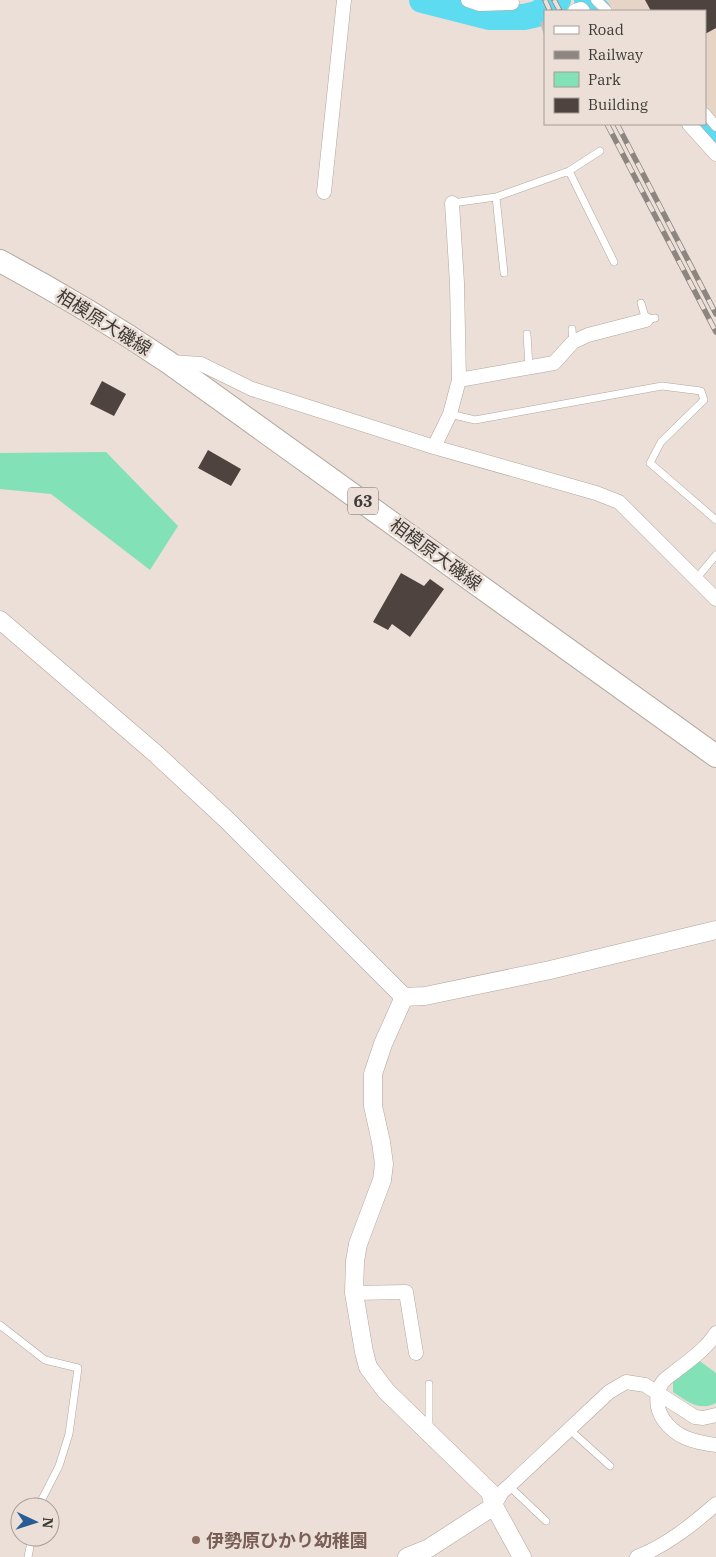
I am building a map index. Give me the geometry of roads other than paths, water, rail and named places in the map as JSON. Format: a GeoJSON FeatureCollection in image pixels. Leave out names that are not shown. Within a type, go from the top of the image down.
{"type":"FeatureCollection","features":[{"type":"Feature","properties":{"kind":"main road","name":"相模原大磯線"},"geometry":{"type":"LineString","coordinates":[[0,261],[98,316],[168,362],[716,756]]}},
{"type":"Feature","properties":{"kind":"street"},"geometry":{"type":"LineString","coordinates":[[324,192],[344,0]]}},
{"type":"Feature","properties":{"kind":"street"},"geometry":{"type":"LineString","coordinates":[[468,0],[480,4],[512,3]]}},
{"type":"Feature","properties":{"kind":"street"},"geometry":{"type":"LineString","coordinates":[[596,0],[606,10]]}},
{"type":"Feature","properties":{"kind":"street"},"geometry":{"type":"LineString","coordinates":[[706,115],[716,126]]}},
{"type":"Feature","properties":{"kind":"street"},"geometry":{"type":"LineString","coordinates":[[690,125],[716,154]]}},
{"type":"Feature","properties":{"kind":"street"},"geometry":{"type":"LineString","coordinates":[[434,447],[450,414],[459,380],[457,283],[452,203]]}},
{"type":"Feature","properties":{"kind":"street"},"geometry":{"type":"LineString","coordinates":[[459,380],[554,363],[572,336],[588,335],[651,320]]}},
{"type":"Feature","properties":{"kind":"street"},"geometry":{"type":"LineString","coordinates":[[168,362],[200,364],[252,389],[434,447],[596,493],[618,502],[716,598]]}},
{"type":"Feature","properties":{"kind":"street"},"geometry":{"type":"LineString","coordinates":[[0,620],[156,754],[228,821],[404,996],[426,996],[550,970],[716,930]]}},
{"type":"Feature","properties":{"kind":"street"},"geometry":{"type":"LineString","coordinates":[[404,996],[383,1044],[373,1074],[373,1106],[384,1164],[382,1180],[358,1244],[353,1278],[364,1352],[368,1367],[386,1391],[490,1492],[494,1506],[522,1557]]}},
{"type":"Feature","properties":{"kind":"street"},"geometry":{"type":"LineString","coordinates":[[354,1293],[406,1292],[418,1343]]}},
{"type":"Feature","properties":{"kind":"street"},"geometry":{"type":"LineString","coordinates":[[716,1333],[698,1354],[663,1382],[658,1392],[656,1404],[669,1428],[680,1436],[694,1442],[716,1445]]}},
{"type":"Feature","properties":{"kind":"street"},"geometry":{"type":"LineString","coordinates":[[407,1557],[429,1548],[494,1506],[502,1492],[609,1392],[626,1382],[645,1385],[695,1416],[703,1418],[716,1415]]}},
{"type":"Feature","properties":{"kind":"street"},"geometry":{"type":"LineString","coordinates":[[637,1557],[691,1525],[716,1504]]}},
{"type":"Feature","properties":{"kind":"lane"},"geometry":{"type":"LineString","coordinates":[[452,203],[496,197],[569,171],[600,151]]}},
{"type":"Feature","properties":{"kind":"lane"},"geometry":{"type":"LineString","coordinates":[[569,171],[614,262]]}},
{"type":"Feature","properties":{"kind":"lane"},"geometry":{"type":"LineString","coordinates":[[496,197],[504,273]]}},
{"type":"Feature","properties":{"kind":"lane"},"geometry":{"type":"LineString","coordinates":[[642,303],[651,320]]}},
{"type":"Feature","properties":{"kind":"lane"},"geometry":{"type":"LineString","coordinates":[[527,334],[529,367]]}},
{"type":"Feature","properties":{"kind":"lane"},"geometry":{"type":"LineString","coordinates":[[450,414],[475,420],[662,386],[701,391],[704,400],[661,442],[650,464],[716,520]]}},
{"type":"Feature","properties":{"kind":"lane"},"geometry":{"type":"LineString","coordinates":[[696,579],[716,555]]}},
{"type":"Feature","properties":{"kind":"lane"},"geometry":{"type":"LineString","coordinates":[[0,1326],[45,1360],[78,1368],[69,1434],[59,1466],[43,1497]]}},
{"type":"Feature","properties":{"kind":"lane"},"geometry":{"type":"LineString","coordinates":[[429,1384],[429,1433]]}},
{"type":"Feature","properties":{"kind":"lane"},"geometry":{"type":"LineString","coordinates":[[570,1430],[610,1466]]}},
{"type":"Feature","properties":{"kind":"lane"},"geometry":{"type":"LineString","coordinates":[[509,1486],[546,1521]]}},
{"type":"Feature","properties":{"kind":"waterway"},"geometry":{"type":"LineString","coordinates":[[422,0],[489,17],[524,17],[537,14],[558,0]]}},
{"type":"Feature","properties":{"kind":"waterway"},"geometry":{"type":"LineString","coordinates":[[587,0],[597,10]]}},
{"type":"Feature","properties":{"kind":"waterway"},"geometry":{"type":"LineString","coordinates":[[700,125],[716,143]]}},
{"type":"Feature","properties":{"kind":"railway"},"geometry":{"type":"LineString","coordinates":[[545,0],[550,10]]}},
{"type":"Feature","properties":{"kind":"railway"},"geometry":{"type":"LineString","coordinates":[[554,0],[559,10]]}},
{"type":"Feature","properties":{"kind":"railway"},"geometry":{"type":"LineString","coordinates":[[608,125],[716,332]]}},
{"type":"Feature","properties":{"kind":"railway"},"geometry":{"type":"LineString","coordinates":[[618,125],[716,314]]}},
{"type":"Feature","properties":{"kind":"place","name":"伊勢原ひかり幼稚園"},"geometry":{"type":"Point","coordinates":[196,1540]}}]}
